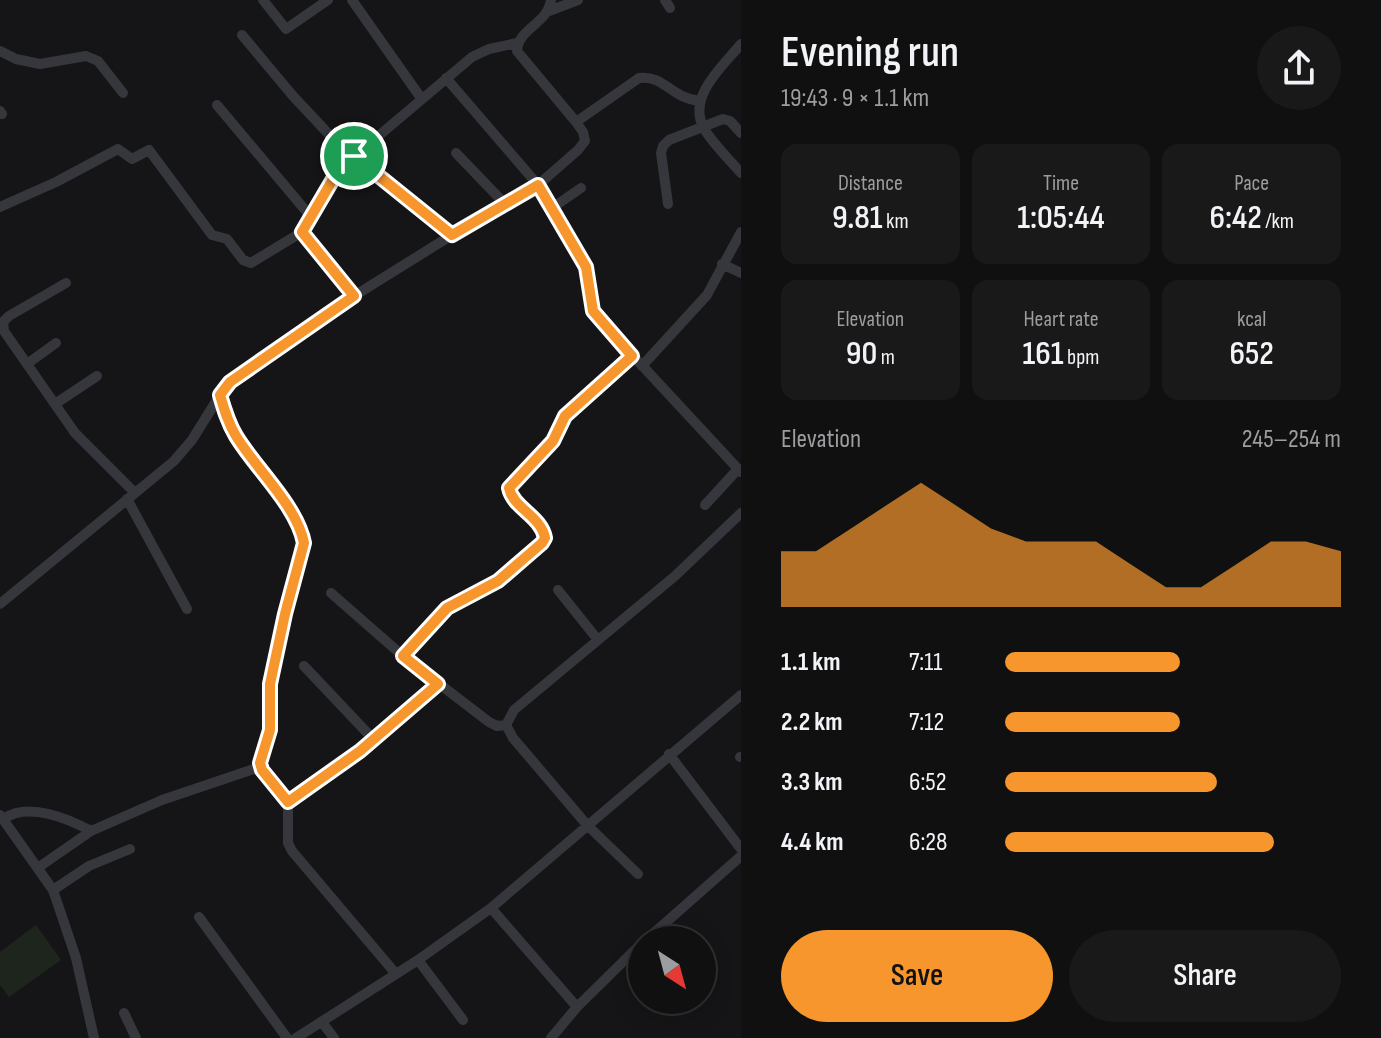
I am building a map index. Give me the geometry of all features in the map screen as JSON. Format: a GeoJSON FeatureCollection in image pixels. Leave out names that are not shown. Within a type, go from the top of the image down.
{"type":"FeatureCollection","features":[{"type":"Feature","properties":{"kind":"street"},"geometry":{"type":"LineString","coordinates":[[263,0],[286,29],[328,0]]}},
{"type":"Feature","properties":{"kind":"street"},"geometry":{"type":"LineString","coordinates":[[352,0],[421,98]]}},
{"type":"Feature","properties":{"kind":"street"},"geometry":{"type":"LineString","coordinates":[[0,207],[118,149],[132,159],[149,150],[212,235],[227,239],[243,260],[251,263],[257,261],[302,232],[336,174],[421,98],[480,52],[517,43],[550,6],[578,0]]}},
{"type":"Feature","properties":{"kind":"street"},"geometry":{"type":"LineString","coordinates":[[242,35],[302,106],[354,156],[452,235]]}},
{"type":"Feature","properties":{"kind":"street"},"geometry":{"type":"LineString","coordinates":[[0,604],[174,461],[192,440],[230,382],[354,296],[538,185],[583,145],[583,132],[519,54],[517,43]]}},
{"type":"Feature","properties":{"kind":"street"},"geometry":{"type":"LineString","coordinates":[[741,44],[704,90],[700,101],[703,128],[741,173]]}},
{"type":"Feature","properties":{"kind":"street"},"geometry":{"type":"LineString","coordinates":[[0,51],[16,59],[40,64],[86,56],[98,61],[123,93]]}},
{"type":"Feature","properties":{"kind":"street"},"geometry":{"type":"LineString","coordinates":[[446,78],[538,185],[586,267],[593,311],[740,471],[705,505]]}},
{"type":"Feature","properties":{"kind":"street"},"geometry":{"type":"LineString","coordinates":[[576,122],[639,78],[659,81],[677,96],[700,101]]}},
{"type":"Feature","properties":{"kind":"street"},"geometry":{"type":"LineString","coordinates":[[217,105],[311,217]]}},
{"type":"Feature","properties":{"kind":"street"},"geometry":{"type":"LineString","coordinates":[[668,204],[661,153],[669,140],[723,119],[730,121],[741,133]]}},
{"type":"Feature","properties":{"kind":"street"},"geometry":{"type":"LineString","coordinates":[[456,153],[505,204]]}},
{"type":"Feature","properties":{"kind":"street"},"geometry":{"type":"LineString","coordinates":[[552,208],[581,188]]}},
{"type":"Feature","properties":{"kind":"street"},"geometry":{"type":"LineString","coordinates":[[302,232],[354,296]]}},
{"type":"Feature","properties":{"kind":"street"},"geometry":{"type":"LineString","coordinates":[[642,366],[707,295],[741,232]]}},
{"type":"Feature","properties":{"kind":"street"},"geometry":{"type":"LineString","coordinates":[[722,264],[741,273]]}},
{"type":"Feature","properties":{"kind":"street"},"geometry":{"type":"LineString","coordinates":[[66,283],[3,322],[4,331],[75,433],[131,496],[187,609]]}},
{"type":"Feature","properties":{"kind":"street"},"geometry":{"type":"LineString","coordinates":[[27,364],[56,343]]}},
{"type":"Feature","properties":{"kind":"street"},"geometry":{"type":"LineString","coordinates":[[403,656],[447,608],[498,581],[542,543],[545,538],[542,527],[511,496],[509,488],[553,441],[565,416],[632,356]]}},
{"type":"Feature","properties":{"kind":"street"},"geometry":{"type":"LineString","coordinates":[[55,404],[97,376]]}},
{"type":"Feature","properties":{"kind":"street"},"geometry":{"type":"LineString","coordinates":[[220,395],[229,425],[291,513],[304,543],[270,684],[270,730],[260,767]]}},
{"type":"Feature","properties":{"kind":"street"},"geometry":{"type":"LineString","coordinates":[[506,725],[514,710],[675,576],[741,513]]}},
{"type":"Feature","properties":{"kind":"street"},"geometry":{"type":"LineString","coordinates":[[558,590],[598,640]]}},
{"type":"Feature","properties":{"kind":"street"},"geometry":{"type":"LineString","coordinates":[[331,593],[438,684],[489,722],[497,726],[506,725]]}},
{"type":"Feature","properties":{"kind":"street"},"geometry":{"type":"LineString","coordinates":[[304,666],[373,739]]}},
{"type":"Feature","properties":{"kind":"street"},"geometry":{"type":"LineString","coordinates":[[288,802],[373,739],[438,684]]}},
{"type":"Feature","properties":{"kind":"street"},"geometry":{"type":"LineString","coordinates":[[296,1038],[418,960],[491,908],[741,695]]}},
{"type":"Feature","properties":{"kind":"street"},"geometry":{"type":"LineString","coordinates":[[506,725],[513,738],[587,825],[638,874]]}},
{"type":"Feature","properties":{"kind":"street"},"geometry":{"type":"LineString","coordinates":[[669,754],[741,849]]}},
{"type":"Feature","properties":{"kind":"street"},"geometry":{"type":"LineString","coordinates":[[260,767],[288,802],[288,843],[292,851],[396,974]]}},
{"type":"Feature","properties":{"kind":"street"},"geometry":{"type":"LineString","coordinates":[[39,867],[91,831],[162,800],[260,767]]}},
{"type":"Feature","properties":{"kind":"street"},"geometry":{"type":"LineString","coordinates":[[91,831],[71,820],[44,814],[19,812],[2,816],[53,890],[76,958],[94,1038]]}},
{"type":"Feature","properties":{"kind":"street"},"geometry":{"type":"LineString","coordinates":[[53,890],[89,866],[130,849]]}},
{"type":"Feature","properties":{"kind":"street"},"geometry":{"type":"LineString","coordinates":[[662,926],[741,856]]}},
{"type":"Feature","properties":{"kind":"street"},"geometry":{"type":"LineString","coordinates":[[491,908],[577,1007]]}},
{"type":"Feature","properties":{"kind":"street"},"geometry":{"type":"LineString","coordinates":[[199,917],[287,1038]]}},
{"type":"Feature","properties":{"kind":"street"},"geometry":{"type":"LineString","coordinates":[[551,1038],[577,1007],[628,958]]}},
{"type":"Feature","properties":{"kind":"street"},"geometry":{"type":"LineString","coordinates":[[418,960],[463,1020]]}},
{"type":"Feature","properties":{"kind":"street"},"geometry":{"type":"LineString","coordinates":[[124,1013],[136,1038]]}},
{"type":"Feature","properties":{"kind":"street"},"geometry":{"type":"LineString","coordinates":[[322,1022],[334,1038]]}},
{"type":"Feature","properties":{"kind":"shaded area"},"geometry":{"type":"Polygon","coordinates":[[[36,925],[61,960],[9,997],[0,985],[0,952],[36,925]]]}},
{"type":"Feature","properties":{"kind":"route"},"geometry":{"type":"LineString","coordinates":[[354,156],[452,235],[538,185],[586,267],[593,311],[632,356],[565,416],[553,441],[509,488],[511,496],[542,527],[545,538],[542,543],[498,581],[447,608],[403,656],[438,684],[360,751],[288,802],[262,770],[260,763],[270,730],[270,684],[304,543],[291,513],[229,425],[220,395],[230,382],[354,296],[302,232],[336,174],[354,156]]}}]}
